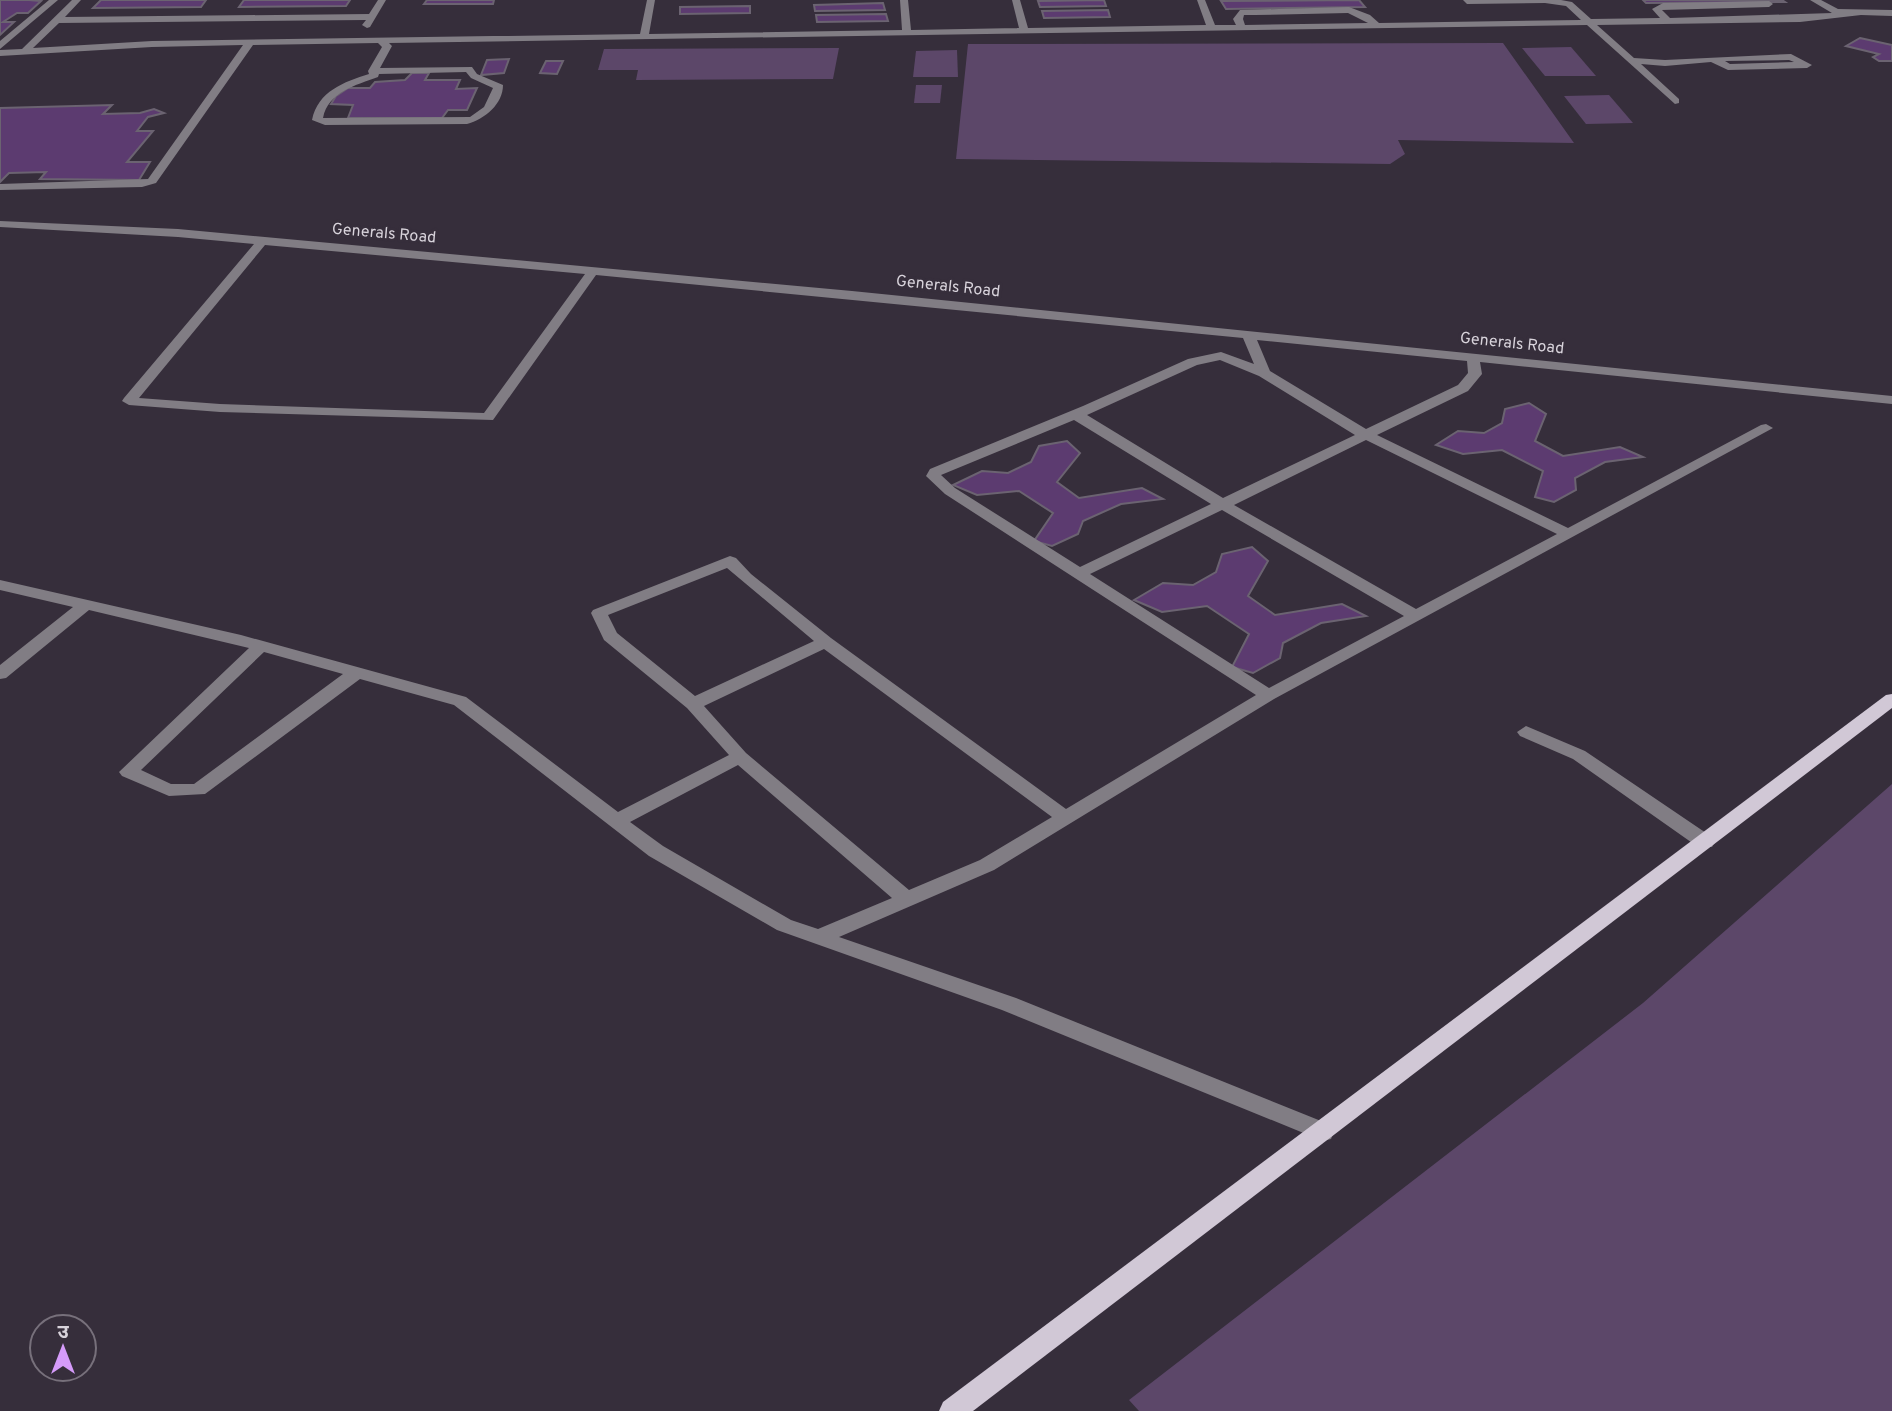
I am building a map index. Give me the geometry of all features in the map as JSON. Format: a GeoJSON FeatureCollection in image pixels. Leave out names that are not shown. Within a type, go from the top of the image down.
{"type":"FeatureCollection","features":[{"type":"Feature","properties":{"kind":"main road"},"geometry":{"type":"LineString","coordinates":[[965,1407],[1323,1132],[1890,704]]}},
{"type":"Feature","properties":{"kind":"street"},"geometry":{"type":"LineString","coordinates":[[0,46],[54,0]]}},
{"type":"Feature","properties":{"kind":"street"},"geometry":{"type":"LineString","coordinates":[[26,50],[77,0]]}},
{"type":"Feature","properties":{"kind":"street"},"geometry":{"type":"LineString","coordinates":[[368,42],[361,35],[382,0]]}},
{"type":"Feature","properties":{"kind":"street"},"geometry":{"type":"LineString","coordinates":[[644,38],[651,0]]}},
{"type":"Feature","properties":{"kind":"street"},"geometry":{"type":"LineString","coordinates":[[904,0],[907,34]]}},
{"type":"Feature","properties":{"kind":"street"},"geometry":{"type":"LineString","coordinates":[[1016,0],[1025,32]]}},
{"type":"Feature","properties":{"kind":"street"},"geometry":{"type":"LineString","coordinates":[[1201,0],[1212,29]]}},
{"type":"Feature","properties":{"kind":"street"},"geometry":{"type":"LineString","coordinates":[[1814,0],[1836,12],[1857,14]]}},
{"type":"Feature","properties":{"kind":"street"},"geometry":{"type":"LineString","coordinates":[[1467,1],[1557,1],[1569,4],[1675,100]]}},
{"type":"Feature","properties":{"kind":"street"},"geometry":{"type":"LineString","coordinates":[[1667,21],[1657,9],[1663,6],[1769,4]]}},
{"type":"Feature","properties":{"kind":"street"},"geometry":{"type":"LineString","coordinates":[[1242,28],[1238,19],[1240,13],[1349,10],[1367,17],[1377,26]]}},
{"type":"Feature","properties":{"kind":"street"},"geometry":{"type":"LineString","coordinates":[[130,20],[139,11]]}},
{"type":"Feature","properties":{"kind":"street"},"geometry":{"type":"LineString","coordinates":[[373,71],[477,55],[644,38],[1800,19],[1892,13]]}},
{"type":"Feature","properties":{"kind":"street"},"geometry":{"type":"LineString","coordinates":[[57,20],[372,17]]}},
{"type":"Feature","properties":{"kind":"street"},"geometry":{"type":"LineString","coordinates":[[0,53],[26,50],[381,41],[477,55]]}},
{"type":"Feature","properties":{"kind":"street"},"geometry":{"type":"LineString","coordinates":[[381,41],[387,46],[373,71],[374,75],[337,88],[318,112],[317,120],[419,123],[477,119],[488,109],[499,87],[474,76],[477,55]]}},
{"type":"Feature","properties":{"kind":"street"},"geometry":{"type":"LineString","coordinates":[[0,187],[142,184],[152,181],[250,43]]}},
{"type":"Feature","properties":{"kind":"street"},"geometry":{"type":"LineString","coordinates":[[1632,61],[1665,63],[1713,59],[1791,57],[1807,65],[1728,67],[1713,59]]}},
{"type":"Feature","properties":{"kind":"street","name":"Generals Road"},"geometry":{"type":"LineString","coordinates":[[0,224],[178,233],[593,271],[1892,400]]}},
{"type":"Feature","properties":{"kind":"street"},"geometry":{"type":"LineString","coordinates":[[262,241],[129,401],[220,408],[488,417],[593,271]]}},
{"type":"Feature","properties":{"kind":"street"},"geometry":{"type":"LineString","coordinates":[[1248,335],[1264,373]]}},
{"type":"Feature","properties":{"kind":"street"},"geometry":{"type":"LineString","coordinates":[[1268,695],[950,491],[933,476],[935,472],[1086,410],[1193,362],[1221,356],[1264,373],[1366,435],[1569,534]]}},
{"type":"Feature","properties":{"kind":"street"},"geometry":{"type":"LineString","coordinates":[[1078,574],[1463,388],[1475,374],[1473,358]]}},
{"type":"Feature","properties":{"kind":"street"},"geometry":{"type":"LineString","coordinates":[[1086,410],[1076,415],[1222,504],[1416,616]]}},
{"type":"Feature","properties":{"kind":"street"},"geometry":{"type":"LineString","coordinates":[[819,937],[987,865],[1268,695],[1766,428]]}},
{"type":"Feature","properties":{"kind":"street"},"geometry":{"type":"LineString","coordinates":[[906,899],[740,757],[693,704],[610,636],[599,613],[730,561],[745,577],[825,642],[1064,817]]}},
{"type":"Feature","properties":{"kind":"street"},"geometry":{"type":"LineString","coordinates":[[2,588],[87,604],[261,646],[460,701],[656,851],[784,925],[1009,1004],[1323,1132]]}},
{"type":"Feature","properties":{"kind":"street"},"geometry":{"type":"LineString","coordinates":[[0,674],[87,604]]}},
{"type":"Feature","properties":{"kind":"street"},"geometry":{"type":"LineString","coordinates":[[693,704],[825,642]]}},
{"type":"Feature","properties":{"kind":"street"},"geometry":{"type":"LineString","coordinates":[[261,646],[128,772],[169,790],[198,790],[359,671]]}},
{"type":"Feature","properties":{"kind":"street"},"geometry":{"type":"LineString","coordinates":[[1526,733],[1579,755],[1705,842]]}},
{"type":"Feature","properties":{"kind":"street"},"geometry":{"type":"LineString","coordinates":[[616,821],[740,757]]}},
{"type":"Feature","properties":{"kind":"shaded area"},"geometry":{"type":"Polygon","coordinates":[[[1503,43],[1574,143],[1398,140],[1405,154],[1390,164],[956,159],[968,44],[1503,43]]]}},
{"type":"Feature","properties":{"kind":"shaded area"},"geometry":{"type":"Polygon","coordinates":[[[1571,47],[1596,76],[1545,76],[1522,48],[1571,47]]]}},
{"type":"Feature","properties":{"kind":"shaded area"},"geometry":{"type":"Polygon","coordinates":[[[839,48],[833,79],[636,80],[638,70],[598,70],[604,49],[839,48]]]}},
{"type":"Feature","properties":{"kind":"shaded area"},"geometry":{"type":"Polygon","coordinates":[[[957,50],[958,77],[913,77],[916,51],[957,50]]]}},
{"type":"Feature","properties":{"kind":"shaded area"},"geometry":{"type":"Polygon","coordinates":[[[916,85],[942,85],[940,103],[914,103],[916,85]]]}},
{"type":"Feature","properties":{"kind":"shaded area"},"geometry":{"type":"Polygon","coordinates":[[[1609,95],[1633,123],[1586,124],[1564,96],[1609,95]]]}},
{"type":"Feature","properties":{"kind":"shaded area"},"geometry":{"type":"Polygon","coordinates":[[[1892,784],[1892,1411],[1139,1411],[1129,1400],[1643,1003],[1892,784]]]}},
{"type":"Feature","properties":{"kind":"building"},"geometry":{"type":"Polygon","coordinates":[[[0,0],[41,1],[28,13],[17,13],[3,22],[14,22],[0,35],[0,0]]]}},
{"type":"Feature","properties":{"kind":"building"},"geometry":{"type":"Polygon","coordinates":[[[101,0],[206,0],[201,7],[93,8],[101,0]]]}},
{"type":"Feature","properties":{"kind":"building"},"geometry":{"type":"Polygon","coordinates":[[[244,0],[350,0],[346,6],[239,7],[244,0]]]}},
{"type":"Feature","properties":{"kind":"building"},"geometry":{"type":"Polygon","coordinates":[[[427,0],[494,0],[493,4],[424,4],[427,0]]]}},
{"type":"Feature","properties":{"kind":"building"},"geometry":{"type":"Polygon","coordinates":[[[1104,0],[1106,6],[1040,7],[1038,1],[1104,0]]]}},
{"type":"Feature","properties":{"kind":"building"},"geometry":{"type":"Polygon","coordinates":[[[1359,0],[1365,7],[1226,9],[1221,1],[1359,0]]]}},
{"type":"Feature","properties":{"kind":"building"},"geometry":{"type":"Polygon","coordinates":[[[1643,0],[1782,0],[1785,2],[1646,3],[1643,0]]]}},
{"type":"Feature","properties":{"kind":"building"},"geometry":{"type":"Polygon","coordinates":[[[883,3],[885,10],[815,11],[814,5],[883,3]]]}},
{"type":"Feature","properties":{"kind":"building"},"geometry":{"type":"Polygon","coordinates":[[[750,6],[750,13],[680,14],[680,7],[750,6]]]}},
{"type":"Feature","properties":{"kind":"building"},"geometry":{"type":"Polygon","coordinates":[[[1108,10],[1110,17],[1044,18],[1042,11],[1108,10]]]}},
{"type":"Feature","properties":{"kind":"building"},"geometry":{"type":"Polygon","coordinates":[[[886,14],[888,21],[817,22],[816,15],[886,14]]]}},
{"type":"Feature","properties":{"kind":"building"},"geometry":{"type":"Polygon","coordinates":[[[1860,38],[1892,45],[1892,61],[1879,61],[1873,57],[1879,54],[1846,46],[1860,38]]]}},
{"type":"Feature","properties":{"kind":"building"},"geometry":{"type":"Polygon","coordinates":[[[509,59],[504,73],[481,75],[487,60],[509,59]]]}},
{"type":"Feature","properties":{"kind":"building"},"geometry":{"type":"Polygon","coordinates":[[[546,61],[563,61],[557,74],[540,73],[546,61]]]}},
{"type":"Feature","properties":{"kind":"building"},"geometry":{"type":"Polygon","coordinates":[[[412,73],[429,73],[425,80],[460,80],[456,89],[477,88],[467,110],[448,110],[442,118],[348,118],[353,105],[331,104],[336,96],[348,88],[370,88],[375,82],[405,80],[412,73]]]}},
{"type":"Feature","properties":{"kind":"building"},"geometry":{"type":"Polygon","coordinates":[[[112,105],[103,114],[140,113],[154,109],[164,113],[148,117],[137,131],[153,131],[127,162],[150,162],[139,180],[40,179],[46,172],[9,173],[0,182],[0,108],[112,105]]]}},
{"type":"Feature","properties":{"kind":"building"},"geometry":{"type":"Polygon","coordinates":[[[1529,403],[1546,414],[1535,441],[1563,456],[1620,447],[1643,457],[1605,462],[1575,478],[1576,490],[1554,502],[1535,497],[1543,471],[1502,450],[1463,454],[1436,445],[1458,431],[1484,433],[1502,423],[1505,409],[1529,403]]]}},
{"type":"Feature","properties":{"kind":"building"},"geometry":{"type":"Polygon","coordinates":[[[1067,441],[1080,453],[1057,482],[1079,498],[1142,488],[1163,499],[1121,504],[1083,521],[1078,534],[1052,546],[1034,541],[1053,513],[1019,491],[977,495],[953,485],[982,471],[1008,473],[1031,462],[1039,446],[1067,441]]]}},
{"type":"Feature","properties":{"kind":"building"},"geometry":{"type":"Polygon","coordinates":[[[1252,547],[1268,561],[1248,596],[1275,615],[1342,604],[1366,616],[1321,623],[1283,643],[1280,658],[1253,673],[1232,667],[1249,634],[1207,606],[1162,612],[1134,600],[1163,583],[1193,585],[1216,572],[1222,554],[1252,547]]]}}]}
